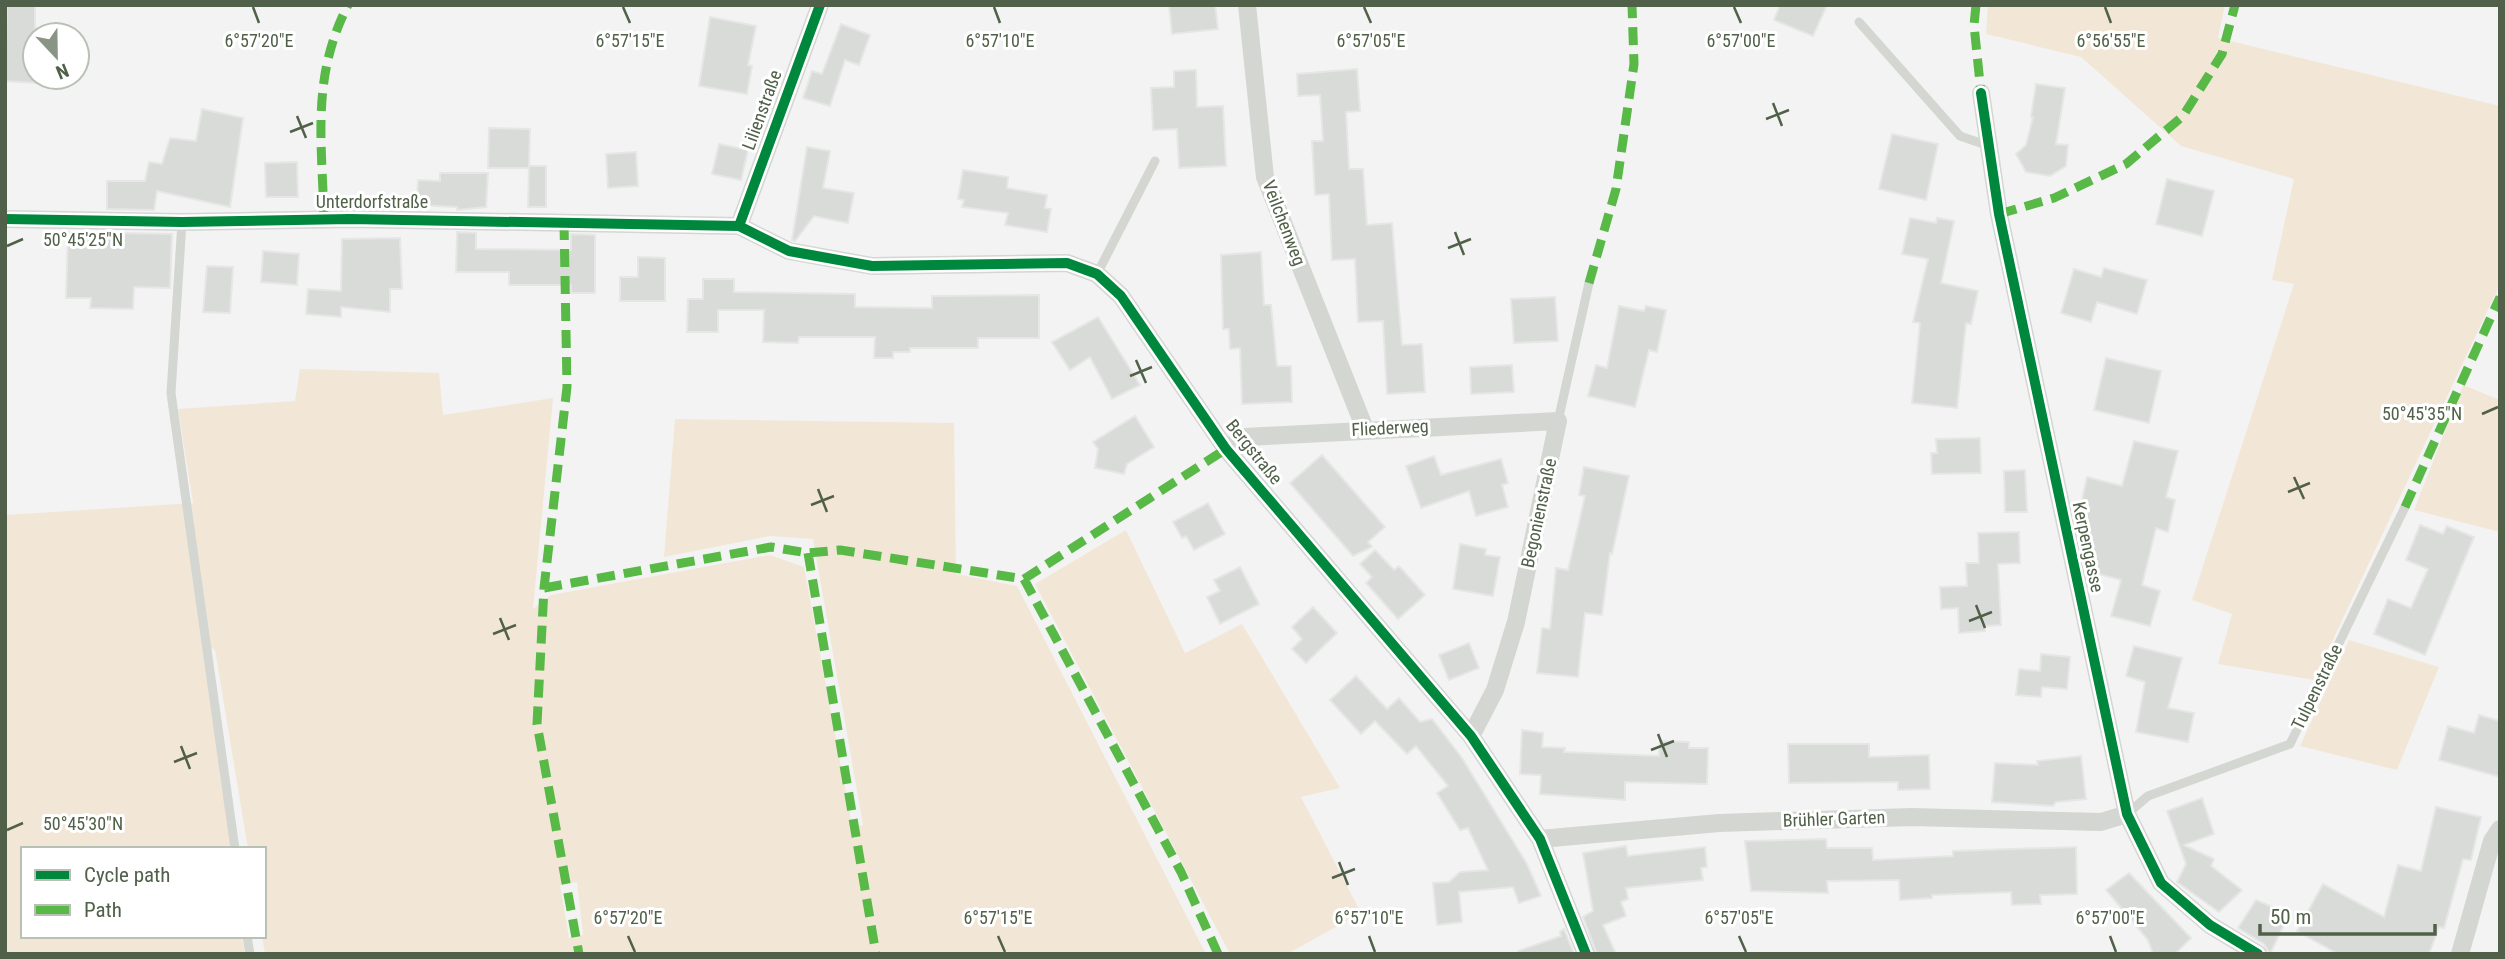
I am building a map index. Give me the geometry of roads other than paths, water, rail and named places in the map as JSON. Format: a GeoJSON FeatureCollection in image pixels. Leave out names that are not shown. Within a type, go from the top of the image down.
{"type":"FeatureCollection","features":[{"type":"Feature","properties":{"kind":"street","name":"Lilienstraße"},"geometry":{"type":"LineString","coordinates":[[739,226],[820,5]]}},
{"type":"Feature","properties":{"kind":"street","name":"Veilchenweg"},"geometry":{"type":"LineString","coordinates":[[1247,5],[1265,177],[1365,429]]}},
{"type":"Feature","properties":{"kind":"street","name":"Kerpengasse"},"geometry":{"type":"LineString","coordinates":[[1981,93],[1999,214],[2127,814],[2161,883],[2210,925],[2258,954]]}},
{"type":"Feature","properties":{"kind":"street","name":"Unterdorfstraße"},"geometry":{"type":"LineString","coordinates":[[5,219],[182,222],[337,219],[739,226]]}},
{"type":"Feature","properties":{"kind":"street","name":"Bergstraße"},"geometry":{"type":"LineString","coordinates":[[739,226],[789,251],[872,267],[1067,263],[1097,274],[1121,296],[1226,449],[1471,736],[1540,839],[1586,954]]}},
{"type":"Feature","properties":{"kind":"street","name":"Fliederweg"},"geometry":{"type":"LineString","coordinates":[[1226,449],[1245,437],[1558,421]]}},
{"type":"Feature","properties":{"kind":"street","name":"Begonienstraße"},"geometry":{"type":"LineString","coordinates":[[1471,736],[1496,690],[1516,622],[1558,421]]}},
{"type":"Feature","properties":{"kind":"street","name":"Brühler Garten"},"geometry":{"type":"LineString","coordinates":[[1540,839],[1718,823],[1912,817],[2101,821],[2127,814]]}},
{"type":"Feature","properties":{"kind":"street"},"geometry":{"type":"LineString","coordinates":[[2460,954],[2492,841],[2500,828]]}},
{"type":"Feature","properties":{"kind":"lane"},"geometry":{"type":"LineString","coordinates":[[1859,22],[1960,136],[1989,146]]}},
{"type":"Feature","properties":{"kind":"lane"},"geometry":{"type":"LineString","coordinates":[[1097,274],[1155,161]]}},
{"type":"Feature","properties":{"kind":"lane"},"geometry":{"type":"LineString","coordinates":[[182,222],[171,393],[235,847]]}},
{"type":"Feature","properties":{"kind":"lane","name":"Begonienstraße"},"geometry":{"type":"LineString","coordinates":[[1558,421],[1589,283]]}},
{"type":"Feature","properties":{"kind":"lane","name":"Tulpenstraße"},"geometry":{"type":"LineString","coordinates":[[2127,814],[2148,796],[2290,744],[2404,507]]}}]}
